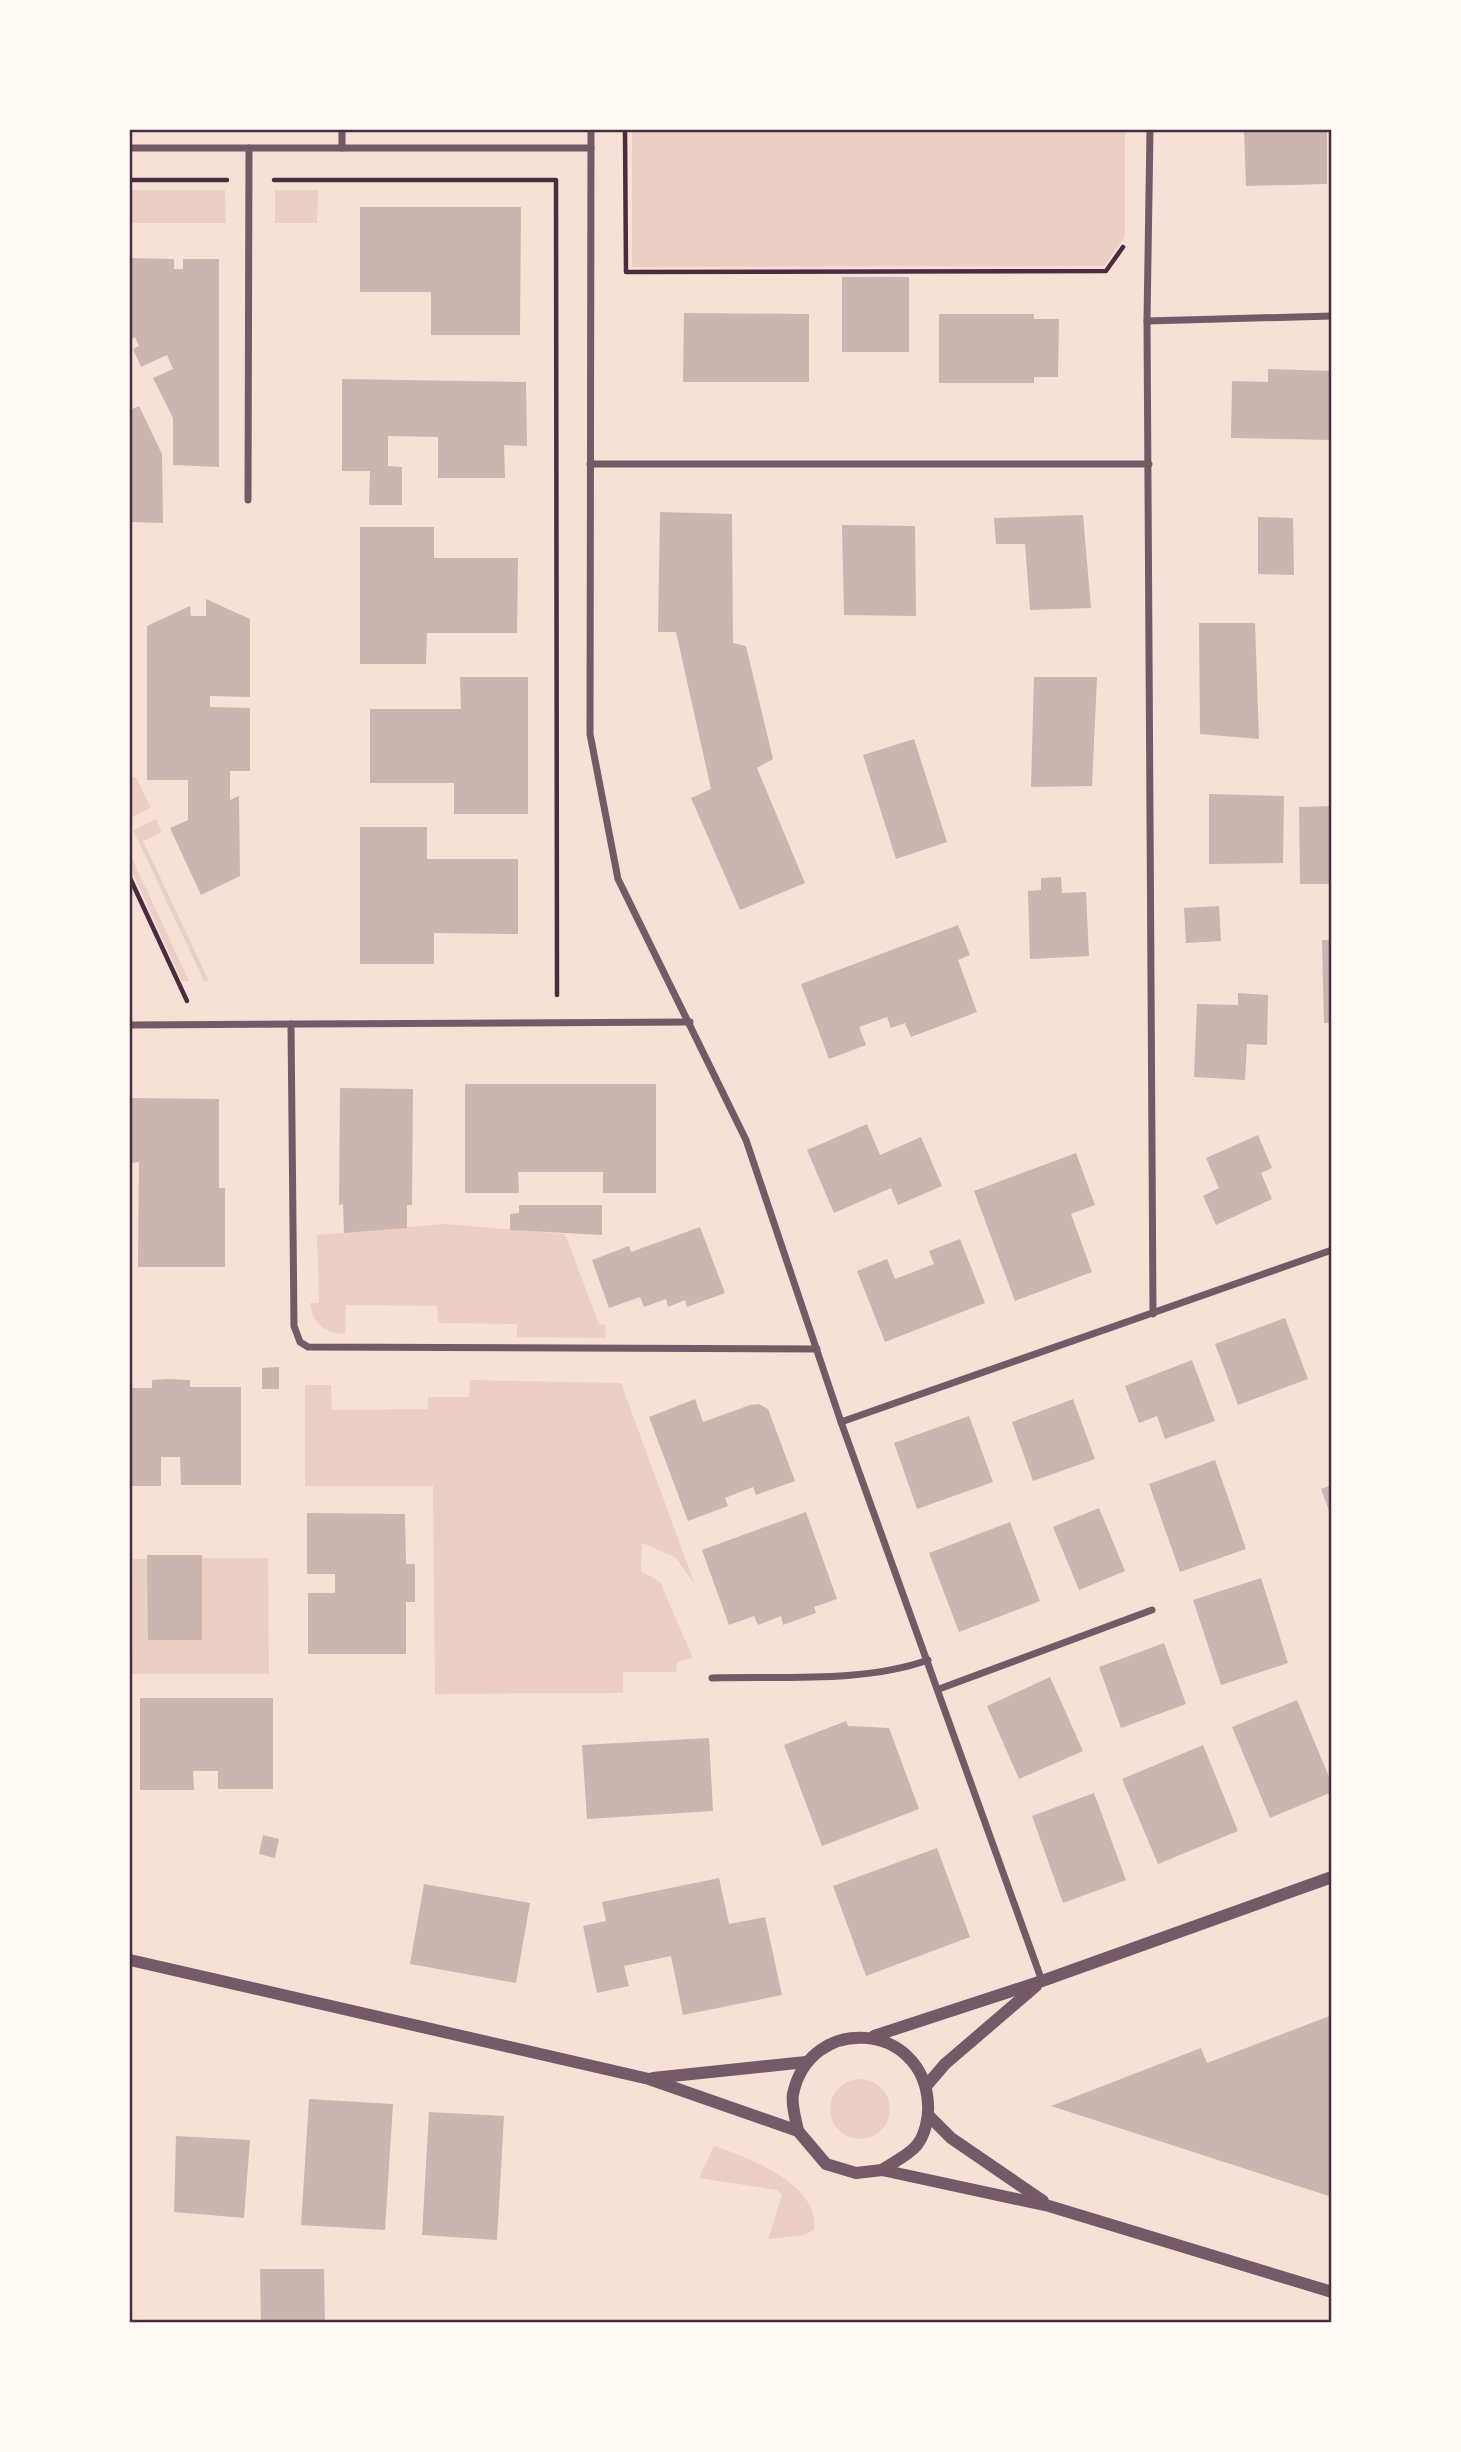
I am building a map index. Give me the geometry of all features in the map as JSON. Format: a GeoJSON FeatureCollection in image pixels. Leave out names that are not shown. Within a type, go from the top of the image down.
{"type":"FeatureCollection","features":[{"type":"Feature","properties":{"kind":"street"},"geometry":{"type":"LineString","coordinates":[[342,130],[342,148]]}},
{"type":"Feature","properties":{"kind":"street"},"geometry":{"type":"LineString","coordinates":[[591,130],[590,734],[618,879],[746,1140],[841,1422],[1042,1982]]}},
{"type":"Feature","properties":{"kind":"street"},"geometry":{"type":"LineString","coordinates":[[1150,130],[1147,321],[1153,1314]]}},
{"type":"Feature","properties":{"kind":"street"},"geometry":{"type":"LineString","coordinates":[[130,148],[591,148]]}},
{"type":"Feature","properties":{"kind":"street"},"geometry":{"type":"LineString","coordinates":[[248,500],[249,148]]}},
{"type":"Feature","properties":{"kind":"street"},"geometry":{"type":"LineString","coordinates":[[1147,321],[1332,316]]}},
{"type":"Feature","properties":{"kind":"street"},"geometry":{"type":"LineString","coordinates":[[590,464],[1149,464]]}},
{"type":"Feature","properties":{"kind":"street"},"geometry":{"type":"LineString","coordinates":[[130,1025],[690,1022]]}},
{"type":"Feature","properties":{"kind":"street"},"geometry":{"type":"LineString","coordinates":[[290,1024],[294,1326],[300,1342],[316,1349],[817,1349]]}},
{"type":"Feature","properties":{"kind":"street"},"geometry":{"type":"LineString","coordinates":[[841,1422],[1332,1250]]}},
{"type":"Feature","properties":{"kind":"street"},"geometry":{"type":"LineString","coordinates":[[939,1689],[1152,1610]]}},
{"type":"Feature","properties":{"kind":"street"},"geometry":{"type":"LineString","coordinates":[[712,1678],[865,1673],[905,1668],[928,1660]]}},
{"type":"Feature","properties":{"kind":"street"},"geometry":{"type":"LineString","coordinates":[[798,2131],[792,2096],[806,2062],[835,2040],[874,2036],[1042,1982],[1332,1877]]}},
{"type":"Feature","properties":{"kind":"street"},"geometry":{"type":"LineString","coordinates":[[130,1959],[649,2079],[798,2131],[826,2164],[856,2173],[882,2170],[1049,2206],[1332,2292]]}},
{"type":"Feature","properties":{"kind":"street"},"geometry":{"type":"LineString","coordinates":[[927,2085],[945,2064],[1042,1982]]}},
{"type":"Feature","properties":{"kind":"street"},"geometry":{"type":"LineString","coordinates":[[874,2036],[906,2053],[927,2085],[929,2116],[917,2145],[882,2170]]}},
{"type":"Feature","properties":{"kind":"street"},"geometry":{"type":"LineString","coordinates":[[649,2079],[806,2062]]}},
{"type":"Feature","properties":{"kind":"street"},"geometry":{"type":"LineString","coordinates":[[929,2116],[951,2138],[1049,2206]]}},
{"type":"Feature","properties":{"kind":"path"},"geometry":{"type":"LineString","coordinates":[[625,130],[626,272],[1106,271],[1130,238]]}},
{"type":"Feature","properties":{"kind":"path"},"geometry":{"type":"LineString","coordinates":[[130,180],[240,180]]}},
{"type":"Feature","properties":{"kind":"path"},"geometry":{"type":"LineString","coordinates":[[267,180],[556,180],[557,995]]}},
{"type":"Feature","properties":{"kind":"path"},"geometry":{"type":"LineString","coordinates":[[130,878],[189,1006],[205,1024]]}},
{"type":"Feature","properties":{"kind":"shaded area"},"geometry":{"type":"Polygon","coordinates":[[[632,130],[1125,130],[1125,237],[1104,266],[632,267],[632,130]]]}},
{"type":"Feature","properties":{"kind":"shaded area"},"geometry":{"type":"Polygon","coordinates":[[[130,190],[225,190],[226,223],[130,223],[130,190]]]}},
{"type":"Feature","properties":{"kind":"shaded area"},"geometry":{"type":"Polygon","coordinates":[[[275,190],[318,190],[317,223],[275,223],[275,190]]]}},
{"type":"Feature","properties":{"kind":"shaded area"},"geometry":{"type":"Polygon","coordinates":[[[130,777],[136,777],[151,808],[130,818],[130,777]]]}},
{"type":"Feature","properties":{"kind":"shaded area"},"geometry":{"type":"Polygon","coordinates":[[[156,819],[162,832],[143,841],[209,981],[204,981],[133,830],[156,819]]]}},
{"type":"Feature","properties":{"kind":"shaded area"},"geometry":{"type":"Polygon","coordinates":[[[130,854],[189,981],[182,981],[130,867],[130,854]]]}},
{"type":"Feature","properties":{"kind":"shaded area"},"geometry":{"type":"Polygon","coordinates":[[[445,1224],[565,1234],[599,1324],[606,1325],[605,1338],[517,1337],[517,1324],[438,1323],[437,1306],[346,1305],[345,1334],[332,1332],[317,1322],[310,1303],[319,1303],[317,1235],[445,1224]]]}},
{"type":"Feature","properties":{"kind":"shaded area"},"geometry":{"type":"Polygon","coordinates":[[[470,1380],[621,1383],[695,1585],[675,1557],[642,1543],[641,1571],[660,1582],[693,1658],[677,1662],[676,1672],[623,1672],[623,1693],[435,1694],[433,1486],[305,1486],[305,1385],[331,1385],[332,1410],[428,1409],[428,1397],[469,1397],[470,1380]]]}},
{"type":"Feature","properties":{"kind":"shaded area"},"geometry":{"type":"Polygon","coordinates":[[[202,1558],[268,1558],[269,1674],[132,1674],[133,1559],[148,1559],[202,1640],[202,1558]]]}},
{"type":"Feature","properties":{"kind":"shaded area"},"geometry":{"type":"Polygon","coordinates":[[[860,2079],[877,2084],[885,2092],[890,2109],[885,2126],[877,2134],[860,2139],[843,2134],[835,2126],[830,2109],[835,2092],[843,2084],[860,2079]]]}},
{"type":"Feature","properties":{"kind":"shaded area"},"geometry":{"type":"Polygon","coordinates":[[[714,2146],[745,2157],[779,2175],[794,2187],[806,2199],[813,2214],[814,2230],[805,2235],[768,2239],[782,2195],[777,2190],[699,2178],[714,2146]]]}},
{"type":"Feature","properties":{"kind":"building"},"geometry":{"type":"Polygon","coordinates":[[[1244,130],[1327,130],[1327,184],[1246,186],[1244,130]]]}},
{"type":"Feature","properties":{"kind":"building"},"geometry":{"type":"Polygon","coordinates":[[[360,207],[521,207],[520,335],[431,335],[431,292],[360,292],[360,207]]]}},
{"type":"Feature","properties":{"kind":"building"},"geometry":{"type":"Polygon","coordinates":[[[130,258],[174,259],[174,269],[183,269],[183,259],[219,259],[219,467],[173,465],[173,418],[153,378],[173,369],[167,355],[141,367],[133,349],[139,346],[135,337],[130,340],[130,258]]]}},
{"type":"Feature","properties":{"kind":"building"},"geometry":{"type":"Polygon","coordinates":[[[842,277],[909,277],[909,352],[842,352],[842,277]]]}},
{"type":"Feature","properties":{"kind":"building"},"geometry":{"type":"Polygon","coordinates":[[[684,313],[809,314],[809,382],[683,382],[684,313]]]}},
{"type":"Feature","properties":{"kind":"building"},"geometry":{"type":"Polygon","coordinates":[[[939,314],[1034,314],[1034,319],[1059,319],[1058,377],[1034,377],[1034,383],[939,383],[939,314]]]}},
{"type":"Feature","properties":{"kind":"building"},"geometry":{"type":"Polygon","coordinates":[[[1268,369],[1332,371],[1332,440],[1231,438],[1232,381],[1268,382],[1268,369]]]}},
{"type":"Feature","properties":{"kind":"building"},"geometry":{"type":"Polygon","coordinates":[[[342,379],[526,382],[527,446],[504,445],[505,478],[438,478],[438,437],[388,436],[388,466],[402,467],[402,505],[369,505],[370,471],[342,471],[342,379]]]}},
{"type":"Feature","properties":{"kind":"building"},"geometry":{"type":"Polygon","coordinates":[[[139,406],[162,454],[163,523],[130,522],[130,410],[139,406]]]}},
{"type":"Feature","properties":{"kind":"building"},"geometry":{"type":"Polygon","coordinates":[[[660,512],[732,514],[733,643],[746,646],[773,759],[757,768],[805,883],[740,910],[691,798],[711,789],[676,632],[658,632],[660,512]]]}},
{"type":"Feature","properties":{"kind":"building"},"geometry":{"type":"Polygon","coordinates":[[[1083,515],[1091,608],[1030,610],[1025,544],[996,544],[994,518],[1083,515]]]}},
{"type":"Feature","properties":{"kind":"building"},"geometry":{"type":"Polygon","coordinates":[[[1258,517],[1293,518],[1294,575],[1258,574],[1258,517]]]}},
{"type":"Feature","properties":{"kind":"building"},"geometry":{"type":"Polygon","coordinates":[[[842,525],[915,526],[916,616],[844,615],[842,525]]]}},
{"type":"Feature","properties":{"kind":"building"},"geometry":{"type":"Polygon","coordinates":[[[360,527],[434,527],[434,558],[518,558],[517,633],[427,633],[426,664],[360,664],[360,527]]]}},
{"type":"Feature","properties":{"kind":"building"},"geometry":{"type":"Polygon","coordinates":[[[206,599],[250,619],[250,697],[210,696],[210,707],[250,708],[250,771],[230,771],[230,800],[239,796],[240,876],[201,895],[170,828],[188,820],[188,780],[147,780],[147,626],[190,606],[191,616],[206,616],[206,599]]]}},
{"type":"Feature","properties":{"kind":"building"},"geometry":{"type":"Polygon","coordinates":[[[1199,623],[1255,623],[1259,739],[1200,734],[1199,623]]]}},
{"type":"Feature","properties":{"kind":"building"},"geometry":{"type":"Polygon","coordinates":[[[460,677],[528,677],[528,814],[454,814],[454,783],[370,783],[370,709],[461,709],[460,677]]]}},
{"type":"Feature","properties":{"kind":"building"},"geometry":{"type":"Polygon","coordinates":[[[1034,677],[1097,677],[1092,786],[1031,787],[1034,677]]]}},
{"type":"Feature","properties":{"kind":"building"},"geometry":{"type":"Polygon","coordinates":[[[914,739],[947,842],[896,859],[863,755],[914,739]]]}},
{"type":"Feature","properties":{"kind":"building"},"geometry":{"type":"Polygon","coordinates":[[[1209,794],[1284,796],[1283,863],[1209,864],[1209,794]]]}},
{"type":"Feature","properties":{"kind":"building"},"geometry":{"type":"Polygon","coordinates":[[[1332,806],[1332,884],[1300,884],[1299,807],[1332,806]]]}},
{"type":"Feature","properties":{"kind":"building"},"geometry":{"type":"Polygon","coordinates":[[[360,827],[427,827],[427,859],[518,859],[518,934],[434,933],[434,964],[360,964],[360,827]]]}},
{"type":"Feature","properties":{"kind":"building"},"geometry":{"type":"Polygon","coordinates":[[[1061,877],[1062,893],[1086,892],[1089,956],[1030,959],[1028,891],[1041,890],[1041,878],[1061,877]]]}},
{"type":"Feature","properties":{"kind":"building"},"geometry":{"type":"Polygon","coordinates":[[[1219,906],[1221,941],[1186,943],[1184,908],[1219,906]]]}},
{"type":"Feature","properties":{"kind":"building"},"geometry":{"type":"Polygon","coordinates":[[[958,925],[970,955],[958,960],[977,1012],[911,1037],[905,1023],[891,1028],[887,1017],[859,1027],[866,1045],[829,1059],[801,984],[958,925]]]}},
{"type":"Feature","properties":{"kind":"building"},"geometry":{"type":"Polygon","coordinates":[[[1322,940],[1332,940],[1332,1023],[1324,1023],[1322,940]]]}},
{"type":"Feature","properties":{"kind":"building"},"geometry":{"type":"Polygon","coordinates":[[[1238,993],[1268,995],[1267,1045],[1247,1044],[1245,1080],[1194,1077],[1197,1004],[1238,1005],[1238,993]]]}},
{"type":"Feature","properties":{"kind":"building"},"geometry":{"type":"Polygon","coordinates":[[[465,1084],[656,1084],[656,1193],[603,1193],[603,1172],[518,1172],[519,1193],[465,1193],[465,1084]]]}},
{"type":"Feature","properties":{"kind":"building"},"geometry":{"type":"Polygon","coordinates":[[[340,1088],[413,1089],[412,1205],[407,1205],[407,1228],[344,1233],[343,1204],[339,1205],[340,1088]]]}},
{"type":"Feature","properties":{"kind":"building"},"geometry":{"type":"Polygon","coordinates":[[[130,1098],[219,1099],[219,1188],[225,1188],[225,1267],[138,1267],[139,1162],[130,1163],[130,1098]]]}},
{"type":"Feature","properties":{"kind":"building"},"geometry":{"type":"Polygon","coordinates":[[[867,1124],[880,1155],[921,1137],[942,1186],[898,1205],[891,1188],[834,1213],[807,1150],[867,1124]]]}},
{"type":"Feature","properties":{"kind":"building"},"geometry":{"type":"Polygon","coordinates":[[[1258,1135],[1272,1168],[1261,1173],[1272,1199],[1216,1225],[1203,1196],[1219,1188],[1206,1158],[1258,1135]]]}},
{"type":"Feature","properties":{"kind":"building"},"geometry":{"type":"Polygon","coordinates":[[[1076,1153],[1095,1205],[1071,1214],[1092,1272],[1015,1301],[974,1191],[1076,1153]]]}},
{"type":"Feature","properties":{"kind":"building"},"geometry":{"type":"Polygon","coordinates":[[[519,1205],[602,1205],[602,1235],[510,1230],[510,1214],[519,1213],[519,1205]]]}},
{"type":"Feature","properties":{"kind":"building"},"geometry":{"type":"Polygon","coordinates":[[[700,1227],[725,1293],[687,1307],[685,1300],[668,1307],[666,1299],[644,1307],[640,1297],[609,1308],[592,1260],[629,1246],[631,1252],[700,1227]]]}},
{"type":"Feature","properties":{"kind":"building"},"geometry":{"type":"Polygon","coordinates":[[[960,1239],[985,1303],[885,1342],[857,1271],[887,1259],[895,1279],[934,1264],[929,1251],[960,1239]]]}},
{"type":"Feature","properties":{"kind":"building"},"geometry":{"type":"Polygon","coordinates":[[[1285,1318],[1308,1379],[1238,1405],[1215,1344],[1285,1318]]]}},
{"type":"Feature","properties":{"kind":"building"},"geometry":{"type":"Polygon","coordinates":[[[1192,1360],[1215,1421],[1165,1439],[1157,1416],[1139,1423],[1125,1386],[1192,1360]]]}},
{"type":"Feature","properties":{"kind":"building"},"geometry":{"type":"Polygon","coordinates":[[[279,1367],[279,1389],[262,1389],[262,1368],[279,1367]]]}},
{"type":"Feature","properties":{"kind":"building"},"geometry":{"type":"Polygon","coordinates":[[[152,1380],[190,1380],[190,1387],[241,1387],[241,1485],[181,1485],[180,1457],[161,1457],[161,1486],[130,1486],[130,1388],[152,1388],[152,1380]]]}},
{"type":"Feature","properties":{"kind":"building"},"geometry":{"type":"Polygon","coordinates":[[[695,1399],[703,1422],[750,1405],[759,1404],[768,1409],[795,1481],[756,1495],[753,1487],[725,1498],[728,1506],[688,1521],[649,1417],[695,1399]]]}},
{"type":"Feature","properties":{"kind":"building"},"geometry":{"type":"Polygon","coordinates":[[[1073,1399],[1095,1459],[1033,1481],[1012,1422],[1073,1399]]]}},
{"type":"Feature","properties":{"kind":"building"},"geometry":{"type":"Polygon","coordinates":[[[969,1416],[993,1482],[917,1509],[894,1443],[969,1416]]]}},
{"type":"Feature","properties":{"kind":"building"},"geometry":{"type":"Polygon","coordinates":[[[1215,1460],[1246,1549],[1180,1572],[1149,1484],[1215,1460]]]}},
{"type":"Feature","properties":{"kind":"building"},"geometry":{"type":"Polygon","coordinates":[[[1332,1485],[1332,1516],[1331,1516],[1321,1489],[1332,1485]]]}},
{"type":"Feature","properties":{"kind":"building"},"geometry":{"type":"Polygon","coordinates":[[[1099,1508],[1125,1571],[1079,1590],[1053,1527],[1099,1508]]]}},
{"type":"Feature","properties":{"kind":"building"},"geometry":{"type":"Polygon","coordinates":[[[806,1512],[837,1599],[814,1607],[816,1613],[783,1625],[781,1616],[758,1625],[754,1616],[729,1625],[702,1550],[806,1512]]]}},
{"type":"Feature","properties":{"kind":"building"},"geometry":{"type":"Polygon","coordinates":[[[307,1513],[405,1514],[406,1564],[415,1564],[415,1602],[406,1602],[406,1654],[308,1654],[308,1593],[335,1593],[335,1574],[307,1574],[307,1513]]]}},
{"type":"Feature","properties":{"kind":"building"},"geometry":{"type":"Polygon","coordinates":[[[1010,1522],[1040,1601],[959,1632],[929,1553],[1010,1522]]]}},
{"type":"Feature","properties":{"kind":"building"},"geometry":{"type":"Polygon","coordinates":[[[147,1555],[202,1555],[202,1640],[148,1640],[147,1555]]]}},
{"type":"Feature","properties":{"kind":"building"},"geometry":{"type":"Polygon","coordinates":[[[1261,1578],[1288,1663],[1221,1685],[1193,1600],[1261,1578]]]}},
{"type":"Feature","properties":{"kind":"building"},"geometry":{"type":"Polygon","coordinates":[[[1164,1643],[1186,1704],[1121,1728],[1099,1667],[1164,1643]]]}},
{"type":"Feature","properties":{"kind":"building"},"geometry":{"type":"Polygon","coordinates":[[[1050,1677],[1083,1751],[1019,1779],[987,1706],[1050,1677]]]}},
{"type":"Feature","properties":{"kind":"building"},"geometry":{"type":"Polygon","coordinates":[[[140,1698],[273,1698],[273,1789],[218,1789],[218,1771],[193,1771],[194,1790],[140,1790],[140,1698]]]}},
{"type":"Feature","properties":{"kind":"building"},"geometry":{"type":"Polygon","coordinates":[[[1297,1700],[1332,1784],[1332,1792],[1270,1818],[1232,1727],[1297,1700]]]}},
{"type":"Feature","properties":{"kind":"building"},"geometry":{"type":"Polygon","coordinates":[[[846,1721],[848,1726],[889,1728],[919,1809],[822,1846],[784,1745],[846,1721]]]}},
{"type":"Feature","properties":{"kind":"building"},"geometry":{"type":"Polygon","coordinates":[[[709,1738],[713,1811],[587,1819],[582,1745],[709,1738]]]}},
{"type":"Feature","properties":{"kind":"building"},"geometry":{"type":"Polygon","coordinates":[[[1203,1745],[1238,1831],[1158,1864],[1122,1779],[1203,1745]]]}},
{"type":"Feature","properties":{"kind":"building"},"geometry":{"type":"Polygon","coordinates":[[[1094,1793],[1126,1880],[1063,1903],[1032,1816],[1094,1793]]]}},
{"type":"Feature","properties":{"kind":"building"},"geometry":{"type":"Polygon","coordinates":[[[263,1835],[279,1839],[275,1858],[259,1854],[263,1835]]]}},
{"type":"Feature","properties":{"kind":"building"},"geometry":{"type":"Polygon","coordinates":[[[937,1848],[970,1937],[866,1976],[833,1886],[937,1848]]]}},
{"type":"Feature","properties":{"kind":"building"},"geometry":{"type":"Polygon","coordinates":[[[719,1878],[729,1924],[765,1917],[782,1995],[683,2015],[671,1956],[624,1966],[629,1986],[597,1993],[583,1926],[606,1921],[602,1902],[719,1878]]]}},
{"type":"Feature","properties":{"kind":"building"},"geometry":{"type":"Polygon","coordinates":[[[424,1884],[530,1903],[516,1983],[410,1964],[424,1884]]]}},
{"type":"Feature","properties":{"kind":"building"},"geometry":{"type":"Polygon","coordinates":[[[1332,2015],[1332,2197],[1051,2106],[1201,2048],[1207,2063],[1332,2015]]]}},
{"type":"Feature","properties":{"kind":"building"},"geometry":{"type":"Polygon","coordinates":[[[309,2099],[393,2104],[385,2230],[301,2225],[309,2099]]]}},
{"type":"Feature","properties":{"kind":"building"},"geometry":{"type":"Polygon","coordinates":[[[429,2112],[504,2116],[497,2240],[422,2235],[429,2112]]]}},
{"type":"Feature","properties":{"kind":"building"},"geometry":{"type":"Polygon","coordinates":[[[176,2136],[250,2140],[244,2218],[174,2212],[176,2136]]]}},
{"type":"Feature","properties":{"kind":"building"},"geometry":{"type":"Polygon","coordinates":[[[260,2269],[324,2269],[325,2322],[261,2322],[260,2269]]]}}]}
